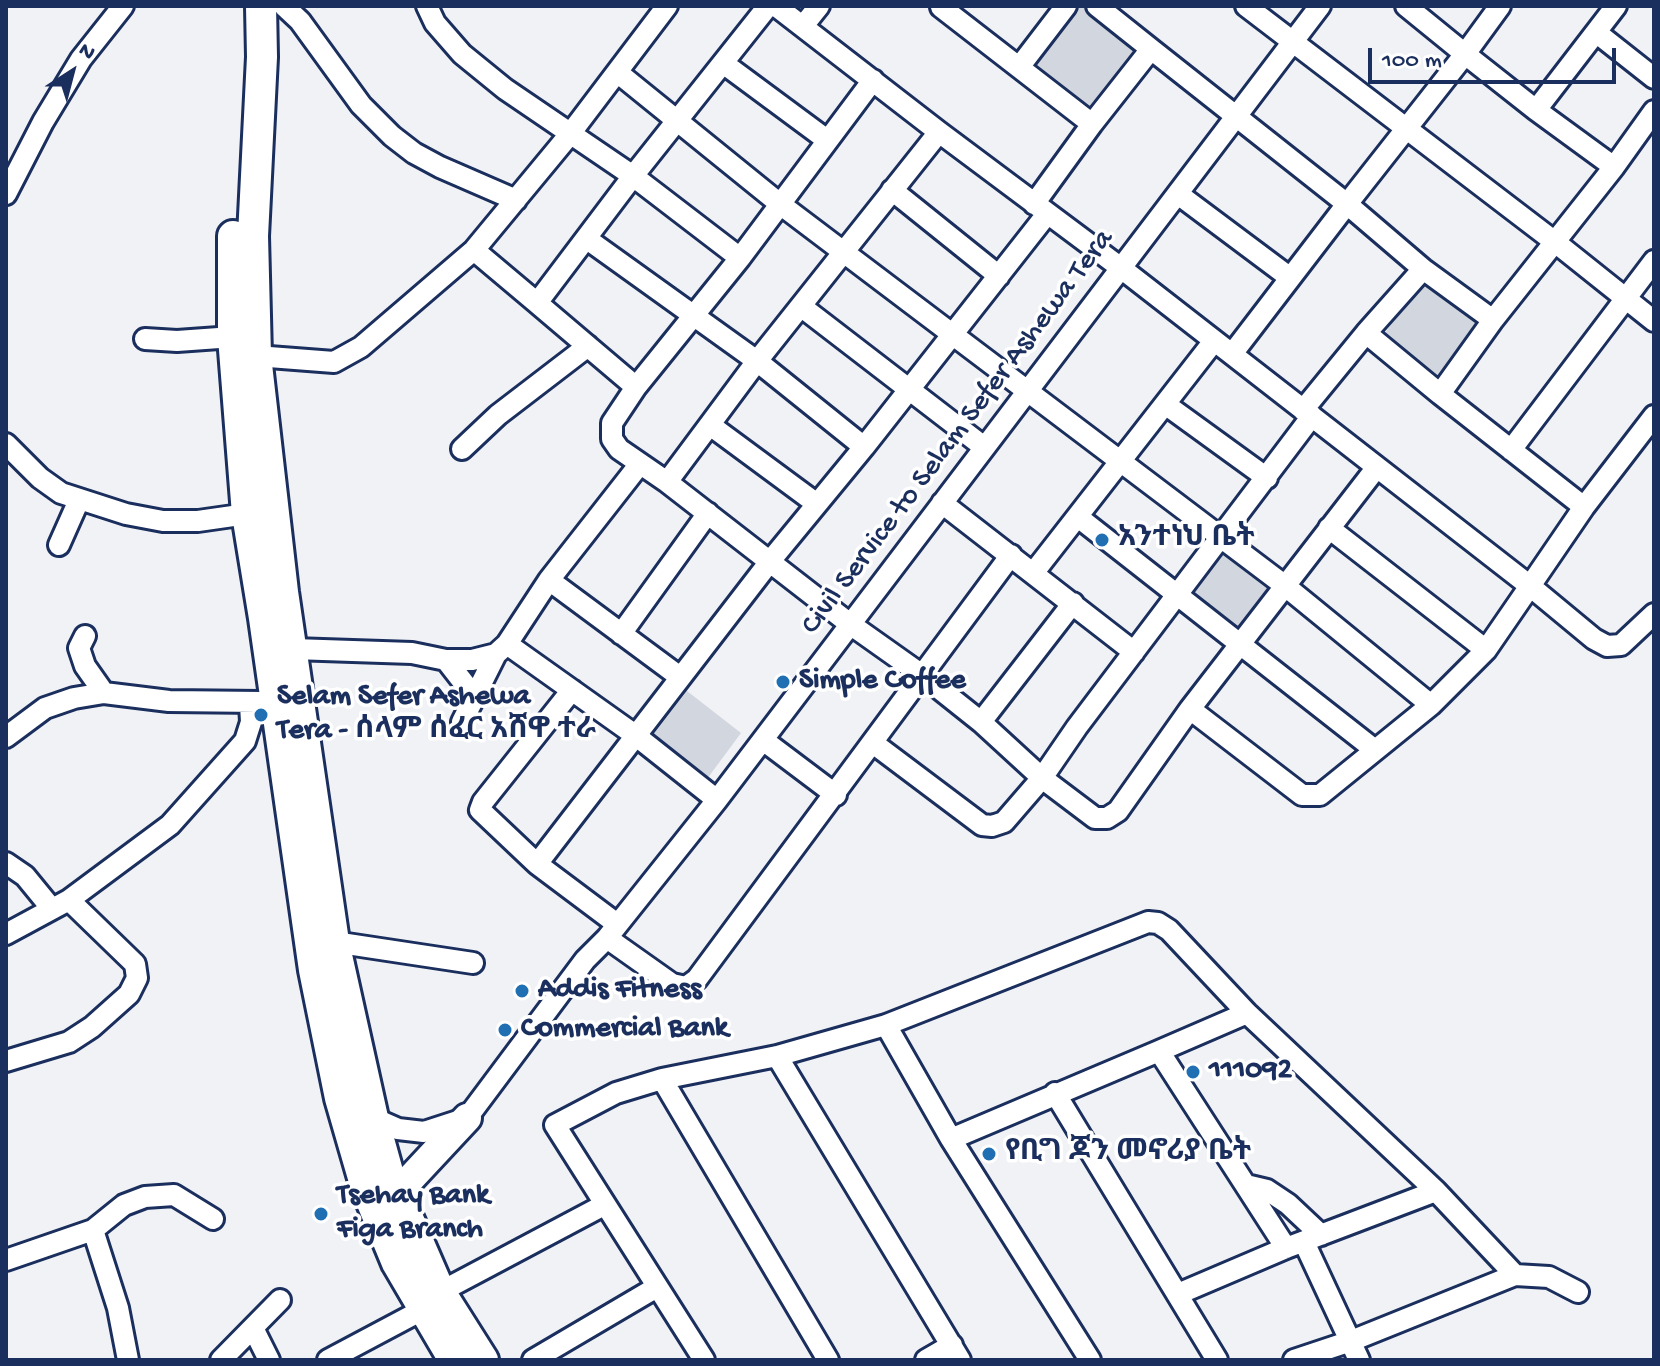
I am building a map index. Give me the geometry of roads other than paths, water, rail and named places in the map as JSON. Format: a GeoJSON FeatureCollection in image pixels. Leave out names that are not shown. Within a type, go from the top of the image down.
{"type":"FeatureCollection","features":[{"type":"Feature","properties":{"kind":"main road"},"geometry":{"type":"LineString","coordinates":[[241,6],[240,119],[233,232],[271,593],[262,702],[340,1098],[366,1188],[397,1263],[483,1360]]}},
{"type":"Feature","properties":{"kind":"main road"},"geometry":{"type":"LineString","coordinates":[[261,6],[262,57],[245,346],[247,514],[271,593],[293,649],[334,942],[373,1118],[388,1172],[398,1192],[454,1360]]}},
{"type":"Feature","properties":{"kind":"street"},"geometry":{"type":"LineString","coordinates":[[6,194],[43,122],[81,59],[123,6]]}},
{"type":"Feature","properties":{"kind":"street"},"geometry":{"type":"LineString","coordinates":[[284,6],[300,21],[361,105],[392,136],[440,167],[516,200]]}},
{"type":"Feature","properties":{"kind":"street"},"geometry":{"type":"LineString","coordinates":[[427,6],[435,23],[462,54],[505,89],[633,176],[740,258]]}},
{"type":"Feature","properties":{"kind":"street"},"geometry":{"type":"LineString","coordinates":[[145,339],[245,346],[334,362],[347,357],[474,250],[570,134],[667,6]]}},
{"type":"Feature","properties":{"kind":"street"},"geometry":{"type":"LineString","coordinates":[[537,303],[768,6]]}},
{"type":"Feature","properties":{"kind":"street"},"geometry":{"type":"LineString","coordinates":[[791,13],[819,6]]}},
{"type":"Feature","properties":{"kind":"street"},"geometry":{"type":"LineString","coordinates":[[941,6],[1092,124]]}},
{"type":"Feature","properties":{"kind":"street"},"geometry":{"type":"LineString","coordinates":[[1020,66],[1066,6]]}},
{"type":"Feature","properties":{"kind":"street"},"geometry":{"type":"LineString","coordinates":[[1097,6],[1347,204],[1423,269],[1493,320]]}},
{"type":"Feature","properties":{"kind":"street"},"geometry":{"type":"LineString","coordinates":[[1246,6],[1654,321]]}},
{"type":"Feature","properties":{"kind":"street","name":"Civil Service to Selam Sefer Ashewa Tera"},"geometry":{"type":"LineString","coordinates":[[467,1118],[585,960],[717,800],[1026,389],[1320,6]]}},
{"type":"Feature","properties":{"kind":"street"},"geometry":{"type":"LineString","coordinates":[[1406,6],[1536,110],[1614,167]]}},
{"type":"Feature","properties":{"kind":"street"},"geometry":{"type":"LineString","coordinates":[[1232,354],[1500,6]]}},
{"type":"Feature","properties":{"kind":"street"},"geometry":{"type":"LineString","coordinates":[[1536,110],[1616,6]]}},
{"type":"Feature","properties":{"kind":"street"},"geometry":{"type":"LineString","coordinates":[[791,13],[939,132],[1121,268],[1594,639],[1607,646],[1621,645],[1654,614]]}},
{"type":"Feature","properties":{"kind":"street"},"geometry":{"type":"LineString","coordinates":[[1597,33],[1654,78]]}},
{"type":"Feature","properties":{"kind":"street"},"geometry":{"type":"LineString","coordinates":[[537,864],[771,560],[999,276],[1092,124],[1151,49]]}},
{"type":"Feature","properties":{"kind":"street"},"geometry":{"type":"LineString","coordinates":[[723,63],[827,140]]}},
{"type":"Feature","properties":{"kind":"street"},"geometry":{"type":"LineString","coordinates":[[617,72],[780,204],[1284,585],[1431,705]]}},
{"type":"Feature","properties":{"kind":"street"},"geometry":{"type":"LineString","coordinates":[[873,80],[740,258],[636,387],[612,423],[612,439],[639,465],[667,482],[850,624],[922,675],[981,722],[1042,778],[1095,818],[1107,818],[1118,811],[1190,709],[1377,467]]}},
{"type":"Feature","properties":{"kind":"street"},"geometry":{"type":"LineString","coordinates":[[1440,394],[1654,111]]}},
{"type":"Feature","properties":{"kind":"street"},"geometry":{"type":"LineString","coordinates":[[667,482],[757,361],[939,132]]}},
{"type":"Feature","properties":{"kind":"street"},"geometry":{"type":"LineString","coordinates":[[892,190],[999,276]]}},
{"type":"Feature","properties":{"kind":"street"},"geometry":{"type":"LineString","coordinates":[[1178,194],[1289,277]]}},
{"type":"Feature","properties":{"kind":"street"},"geometry":{"type":"LineString","coordinates":[[587,239],[757,361],[864,447]]}},
{"type":"Feature","properties":{"kind":"street"},"geometry":{"type":"LineString","coordinates":[[474,250],[636,387]]}},
{"type":"Feature","properties":{"kind":"street"},"geometry":{"type":"LineString","coordinates":[[1511,450],[1654,261]]}},
{"type":"Feature","properties":{"kind":"street"},"geometry":{"type":"LineString","coordinates":[[873,743],[982,825],[1004,822],[1042,778],[1267,478],[1307,413],[1366,333],[1423,269]]}},
{"type":"Feature","properties":{"kind":"street"},"geometry":{"type":"LineString","coordinates":[[802,307],[984,447]]}},
{"type":"Feature","properties":{"kind":"street"},"geometry":{"type":"LineString","coordinates":[[1366,333],[1584,507]]}},
{"type":"Feature","properties":{"kind":"street"},"geometry":{"type":"LineString","coordinates":[[1034,572],[1214,341]]}},
{"type":"Feature","properties":{"kind":"street"},"geometry":{"type":"LineString","coordinates":[[462,449],[498,415],[588,346]]}},
{"type":"Feature","properties":{"kind":"street"},"geometry":{"type":"LineString","coordinates":[[1165,404],[1267,478]]}},
{"type":"Feature","properties":{"kind":"street"},"geometry":{"type":"LineString","coordinates":[[710,425],[817,504]]}},
{"type":"Feature","properties":{"kind":"street"},"geometry":{"type":"LineString","coordinates":[[1190,709],[1302,795],[1320,795],[1431,705],[1486,650],[1584,507],[1650,428]]}},
{"type":"Feature","properties":{"kind":"street"},"geometry":{"type":"LineString","coordinates":[[6,444],[40,478],[61,493],[126,514],[163,521],[198,521],[247,514]]}},
{"type":"Feature","properties":{"kind":"street"},"geometry":{"type":"LineString","coordinates":[[462,722],[502,649],[549,580],[639,465]]}},
{"type":"Feature","properties":{"kind":"street"},"geometry":{"type":"LineString","coordinates":[[59,545],[79,500]]}},
{"type":"Feature","properties":{"kind":"street"},"geometry":{"type":"LineString","coordinates":[[942,503],[1134,652]]}},
{"type":"Feature","properties":{"kind":"street"},"geometry":{"type":"LineString","coordinates":[[621,634],[708,513]]}},
{"type":"Feature","properties":{"kind":"street"},"geometry":{"type":"LineString","coordinates":[[1078,517],[1375,750]]}},
{"type":"Feature","properties":{"kind":"street"},"geometry":{"type":"LineString","coordinates":[[1329,528],[1486,650]]}},
{"type":"Feature","properties":{"kind":"street"},"geometry":{"type":"LineString","coordinates":[[572,690],[483,802],[480,810],[672,984],[686,987],[697,979],[836,795],[1011,555]]}},
{"type":"Feature","properties":{"kind":"street"},"geometry":{"type":"LineString","coordinates":[[549,580],[680,677]]}},
{"type":"Feature","properties":{"kind":"street"},"geometry":{"type":"LineString","coordinates":[[981,722],[1073,603]]}},
{"type":"Feature","properties":{"kind":"street"},"geometry":{"type":"LineString","coordinates":[[85,636],[79,648],[85,666],[104,693]]}},
{"type":"Feature","properties":{"kind":"street"},"geometry":{"type":"LineString","coordinates":[[293,649],[412,653],[446,660],[472,660],[502,649]]}},
{"type":"Feature","properties":{"kind":"street"},"geometry":{"type":"LineString","coordinates":[[502,649],[572,690],[717,800]]}},
{"type":"Feature","properties":{"kind":"street"},"geometry":{"type":"LineString","coordinates":[[446,660],[474,696]]}},
{"type":"Feature","properties":{"kind":"street"},"geometry":{"type":"LineString","coordinates":[[6,737],[45,708],[74,698],[104,693],[169,701],[262,702],[245,741],[170,825],[61,904],[6,934]]}},
{"type":"Feature","properties":{"kind":"street"},"geometry":{"type":"LineString","coordinates":[[763,740],[836,795]]}},
{"type":"Feature","properties":{"kind":"street"},"geometry":{"type":"LineString","coordinates":[[6,863],[135,964],[137,978],[129,994],[92,1027],[69,1042],[6,1061]]}},
{"type":"Feature","properties":{"kind":"street"},"geometry":{"type":"LineString","coordinates":[[697,1358],[657,1287],[555,1125],[616,1093],[662,1079],[777,1056],[886,1025],[1148,922],[1158,923],[1169,930],[1247,1013],[1436,1191],[1515,1275]]}},
{"type":"Feature","properties":{"kind":"street"},"geometry":{"type":"LineString","coordinates":[[334,942],[473,963]]}},
{"type":"Feature","properties":{"kind":"street"},"geometry":{"type":"LineString","coordinates":[[951,1139],[1247,1013]]}},
{"type":"Feature","properties":{"kind":"street"},"geometry":{"type":"LineString","coordinates":[[886,1025],[951,1139],[1090,1360]]}},
{"type":"Feature","properties":{"kind":"street"},"geometry":{"type":"LineString","coordinates":[[1159,1051],[1246,1185],[1304,1242]]}},
{"type":"Feature","properties":{"kind":"street"},"geometry":{"type":"LineString","coordinates":[[777,1056],[956,1353],[926,1360]]}},
{"type":"Feature","properties":{"kind":"street"},"geometry":{"type":"LineString","coordinates":[[662,1079],[828,1360]]}},
{"type":"Feature","properties":{"kind":"street"},"geometry":{"type":"LineString","coordinates":[[1055,1093],[1217,1360]]}},
{"type":"Feature","properties":{"kind":"street"},"geometry":{"type":"LineString","coordinates":[[373,1118],[398,1129],[424,1132],[467,1118]]}},
{"type":"Feature","properties":{"kind":"street"},"geometry":{"type":"LineString","coordinates":[[398,1192],[467,1118]]}},
{"type":"Feature","properties":{"kind":"street"},"geometry":{"type":"LineString","coordinates":[[1246,1185],[1267,1190],[1288,1204],[1355,1350]]}},
{"type":"Feature","properties":{"kind":"street"},"geometry":{"type":"LineString","coordinates":[[1178,1294],[1436,1191]]}},
{"type":"Feature","properties":{"kind":"street"},"geometry":{"type":"LineString","coordinates":[[6,1260],[93,1230],[124,1205],[145,1197],[174,1195],[213,1219]]}},
{"type":"Feature","properties":{"kind":"street"},"geometry":{"type":"LineString","coordinates":[[328,1360],[604,1205]]}},
{"type":"Feature","properties":{"kind":"street"},"geometry":{"type":"LineString","coordinates":[[93,1230],[118,1308],[128,1360]]}},
{"type":"Feature","properties":{"kind":"street"},"geometry":{"type":"LineString","coordinates":[[1294,1360],[1355,1350],[1515,1275],[1549,1277],[1578,1292]]}},
{"type":"Feature","properties":{"kind":"street"},"geometry":{"type":"LineString","coordinates":[[533,1360],[657,1287]]}},
{"type":"Feature","properties":{"kind":"street"},"geometry":{"type":"LineString","coordinates":[[221,1360],[280,1300]]}},
{"type":"Feature","properties":{"kind":"street"},"geometry":{"type":"LineString","coordinates":[[253,1328],[269,1360]]}},
{"type":"Feature","properties":{"kind":"place","name":"አንተነህ ቤት"},"geometry":{"type":"Point","coordinates":[1102,540]}},
{"type":"Feature","properties":{"kind":"place","name":"Simple Coffee"},"geometry":{"type":"Point","coordinates":[783,682]}},
{"type":"Feature","properties":{"kind":"place","name":"Selam Sefer Ashewa Tera - ሰላም ሰፈር አሸዋ ተራ"},"geometry":{"type":"Point","coordinates":[261,715]}},
{"type":"Feature","properties":{"kind":"place","name":"Addis Fitness"},"geometry":{"type":"Point","coordinates":[522,991]}},
{"type":"Feature","properties":{"kind":"place","name":"Commercial Bank"},"geometry":{"type":"Point","coordinates":[505,1030]}},
{"type":"Feature","properties":{"kind":"place","name":"111092"},"geometry":{"type":"Point","coordinates":[1193,1072]}},
{"type":"Feature","properties":{"kind":"place","name":"የቢግ ጆን መኖሪያ ቤት"},"geometry":{"type":"Point","coordinates":[989,1154]}},
{"type":"Feature","properties":{"kind":"place","name":"Tsehay Bank Figa Branch"},"geometry":{"type":"Point","coordinates":[321,1214]}}]}
